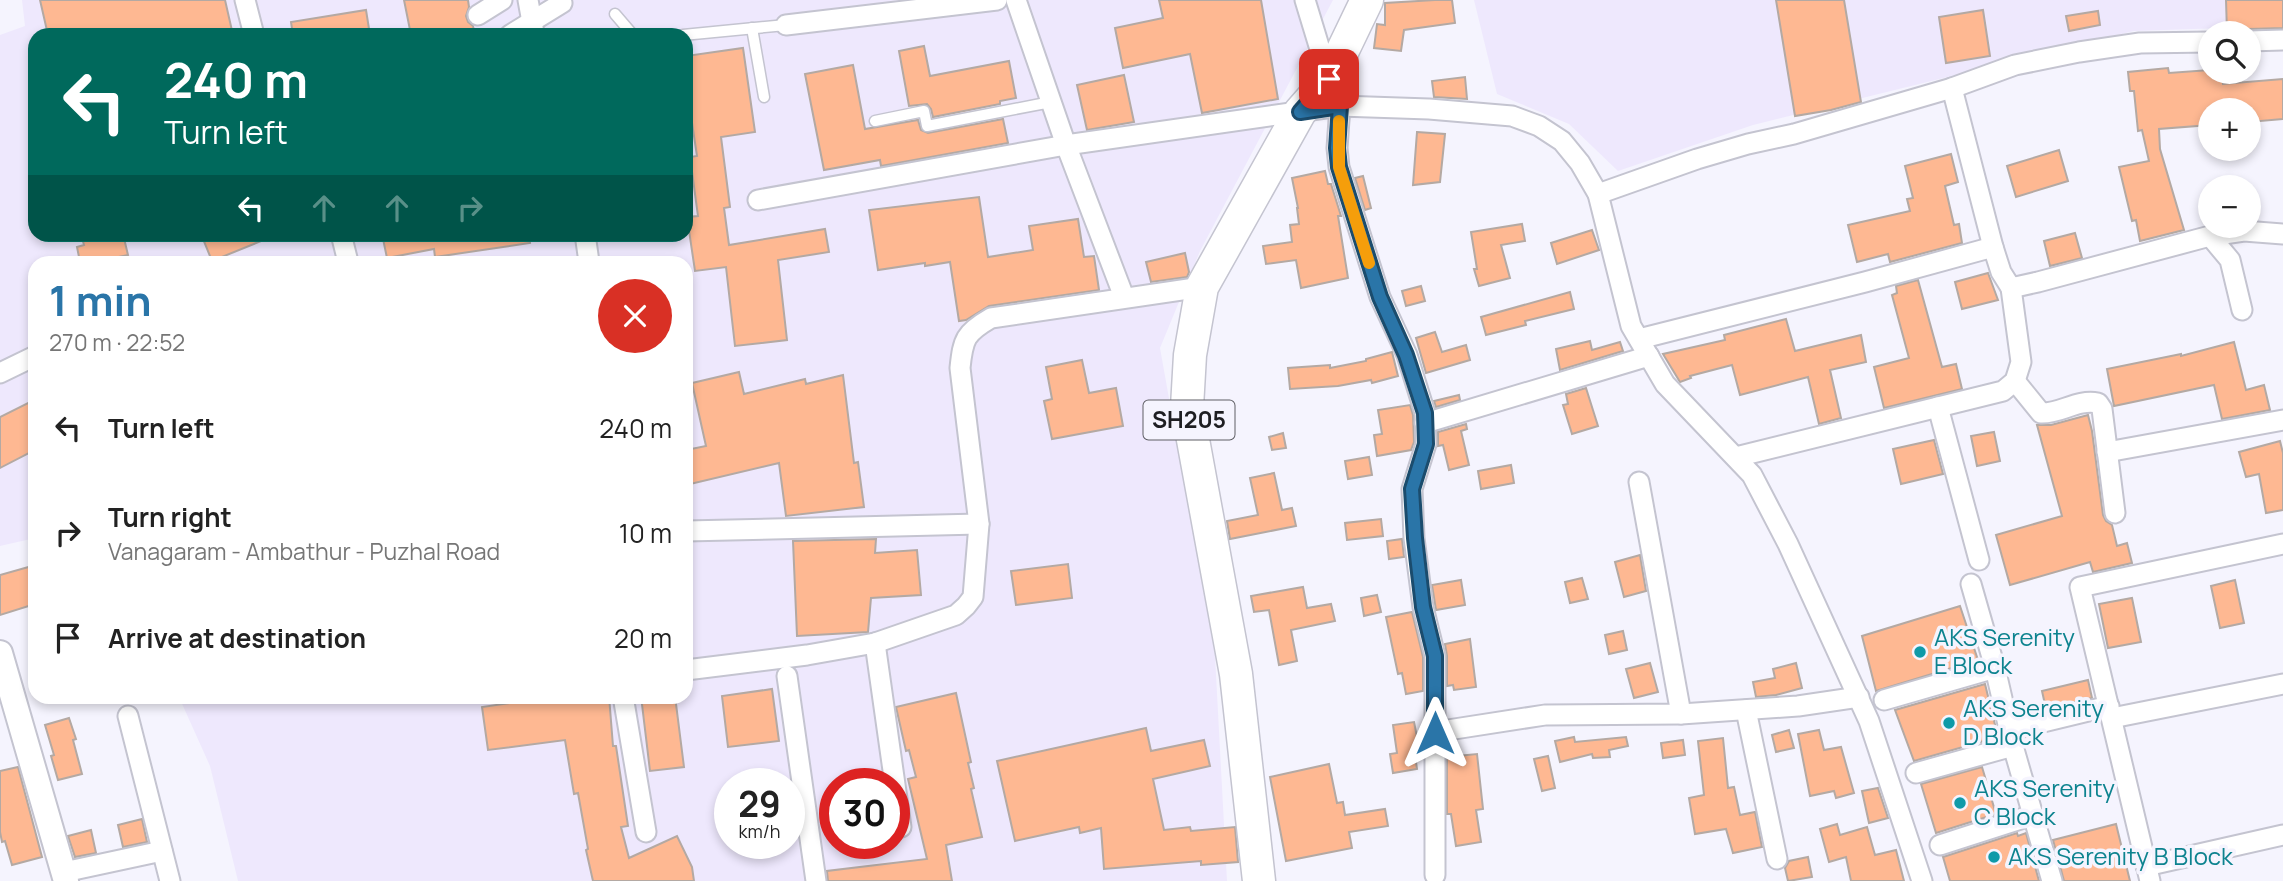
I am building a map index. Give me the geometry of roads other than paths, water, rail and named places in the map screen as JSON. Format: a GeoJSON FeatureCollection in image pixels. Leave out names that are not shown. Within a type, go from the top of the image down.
{"type":"FeatureCollection","features":[{"type":"Feature","properties":{"kind":"main road","name":"SH205"},"geometry":{"type":"LineString","coordinates":[[1259,881],[1236,674],[1187,407],[1190,355],[1202,287],[1300,112],[1335,92],[1367,0]]}},
{"type":"Feature","properties":{"kind":"street"},"geometry":{"type":"LineString","coordinates":[[245,0],[252,28]]}},
{"type":"Feature","properties":{"kind":"street"},"geometry":{"type":"LineString","coordinates":[[478,15],[502,0]]}},
{"type":"Feature","properties":{"kind":"street"},"geometry":{"type":"LineString","coordinates":[[528,0],[533,28]]}},
{"type":"Feature","properties":{"kind":"street"},"geometry":{"type":"LineString","coordinates":[[786,24],[998,0]]}},
{"type":"Feature","properties":{"kind":"street"},"geometry":{"type":"LineString","coordinates":[[1016,0],[1066,145],[1124,297]]}},
{"type":"Feature","properties":{"kind":"street"},"geometry":{"type":"LineString","coordinates":[[1305,0],[1335,92],[1339,167],[1380,297],[1406,355],[1425,413],[1426,444],[1412,489],[1423,607],[1435,656],[1431,879]]}},
{"type":"Feature","properties":{"kind":"street"},"geometry":{"type":"LineString","coordinates":[[533,28],[562,3]]}},
{"type":"Feature","properties":{"kind":"street"},"geometry":{"type":"LineString","coordinates":[[2261,41],[2283,40]]}},
{"type":"Feature","properties":{"kind":"street"},"geometry":{"type":"LineString","coordinates":[[1598,194],[1697,159],[1952,88],[2015,65],[2140,43],[2198,42]]}},
{"type":"Feature","properties":{"kind":"street"},"geometry":{"type":"LineString","coordinates":[[1736,457],[2003,391],[2015,382],[2021,362],[2011,288],[2001,272],[1993,247],[1952,88]]}},
{"type":"Feature","properties":{"kind":"street"},"geometry":{"type":"LineString","coordinates":[[1335,92],[1429,109],[1512,116],[1539,126],[1562,141],[1580,163],[1598,194],[1631,326],[1665,384],[1752,475],[1788,544],[1859,697],[1922,881]]}},
{"type":"Feature","properties":{"kind":"street"},"geometry":{"type":"LineString","coordinates":[[758,200],[1066,145],[1300,112]]}},
{"type":"Feature","properties":{"kind":"street"},"geometry":{"type":"LineString","coordinates":[[2261,232],[2283,234]]}},
{"type":"Feature","properties":{"kind":"street"},"geometry":{"type":"LineString","coordinates":[[2011,288],[2203,238]]}},
{"type":"Feature","properties":{"kind":"street"},"geometry":{"type":"LineString","coordinates":[[2212,238],[2230,260],[2242,310]]}},
{"type":"Feature","properties":{"kind":"street"},"geometry":{"type":"LineString","coordinates":[[1425,424],[1644,348],[1839,289],[1993,247]]}},
{"type":"Feature","properties":{"kind":"street"},"geometry":{"type":"LineString","coordinates":[[693,669],[807,655],[875,643],[956,615],[974,597],[979,524],[960,368],[962,343],[976,327],[991,318],[1202,287]]}},
{"type":"Feature","properties":{"kind":"street"},"geometry":{"type":"LineString","coordinates":[[0,373],[28,359]]}},
{"type":"Feature","properties":{"kind":"street"},"geometry":{"type":"LineString","coordinates":[[2015,382],[2041,412],[2048,413],[2087,401],[2098,403],[2102,409],[2115,513]]}},
{"type":"Feature","properties":{"kind":"street"},"geometry":{"type":"LineString","coordinates":[[1938,407],[1979,560]]}},
{"type":"Feature","properties":{"kind":"street"},"geometry":{"type":"LineString","coordinates":[[2107,452],[2283,420]]}},
{"type":"Feature","properties":{"kind":"street"},"geometry":{"type":"LineString","coordinates":[[1639,482],[1681,714]]}},
{"type":"Feature","properties":{"kind":"street"},"geometry":{"type":"LineString","coordinates":[[693,531],[979,524]]}},
{"type":"Feature","properties":{"kind":"street"},"geometry":{"type":"LineString","coordinates":[[2283,544],[2080,587],[2148,873],[2283,835]]}},
{"type":"Feature","properties":{"kind":"street"},"geometry":{"type":"LineString","coordinates":[[1971,584],[2052,881]]}},
{"type":"Feature","properties":{"kind":"street"},"geometry":{"type":"LineString","coordinates":[[875,643],[893,768]]}},
{"type":"Feature","properties":{"kind":"street"},"geometry":{"type":"LineString","coordinates":[[0,653],[65,876],[162,851]]}},
{"type":"Feature","properties":{"kind":"street"},"geometry":{"type":"LineString","coordinates":[[1884,700],[1995,668]]}},
{"type":"Feature","properties":{"kind":"street"},"geometry":{"type":"LineString","coordinates":[[787,676],[816,881]]}},
{"type":"Feature","properties":{"kind":"street"},"geometry":{"type":"LineString","coordinates":[[1916,773],[2011,738],[2110,712],[2283,684]]}},
{"type":"Feature","properties":{"kind":"street"},"geometry":{"type":"LineString","coordinates":[[1435,733],[1545,715],[1681,714],[1798,706],[1859,697]]}},
{"type":"Feature","properties":{"kind":"street"},"geometry":{"type":"LineString","coordinates":[[624,704],[646,832]]}},
{"type":"Feature","properties":{"kind":"street"},"geometry":{"type":"LineString","coordinates":[[1746,710],[1777,859]]}},
{"type":"Feature","properties":{"kind":"street"},"geometry":{"type":"LineString","coordinates":[[128,716],[170,881]]}},
{"type":"Feature","properties":{"kind":"street"},"geometry":{"type":"LineString","coordinates":[[1940,845],[2033,816]]}},
{"type":"Feature","properties":{"kind":"lane"},"geometry":{"type":"LineString","coordinates":[[615,15],[627,28]]}},
{"type":"Feature","properties":{"kind":"lane"},"geometry":{"type":"LineString","coordinates":[[693,34],[786,24]]}},
{"type":"Feature","properties":{"kind":"lane"},"geometry":{"type":"LineString","coordinates":[[752,28],[764,97]]}},
{"type":"Feature","properties":{"kind":"lane"},"geometry":{"type":"LineString","coordinates":[[875,121],[925,111],[928,125],[1051,102]]}},
{"type":"Feature","properties":{"kind":"place","name":"AKS Serenity E Block"},"geometry":{"type":"Point","coordinates":[1920,652]}},
{"type":"Feature","properties":{"kind":"place","name":"AKS Serenity D Block"},"geometry":{"type":"Point","coordinates":[1949,723]}},
{"type":"Feature","properties":{"kind":"place","name":"AKS Serenity C Block"},"geometry":{"type":"Point","coordinates":[1960,803]}},
{"type":"Feature","properties":{"kind":"place","name":"AKS Serenity B Block"},"geometry":{"type":"Point","coordinates":[1994,857]}}]}
